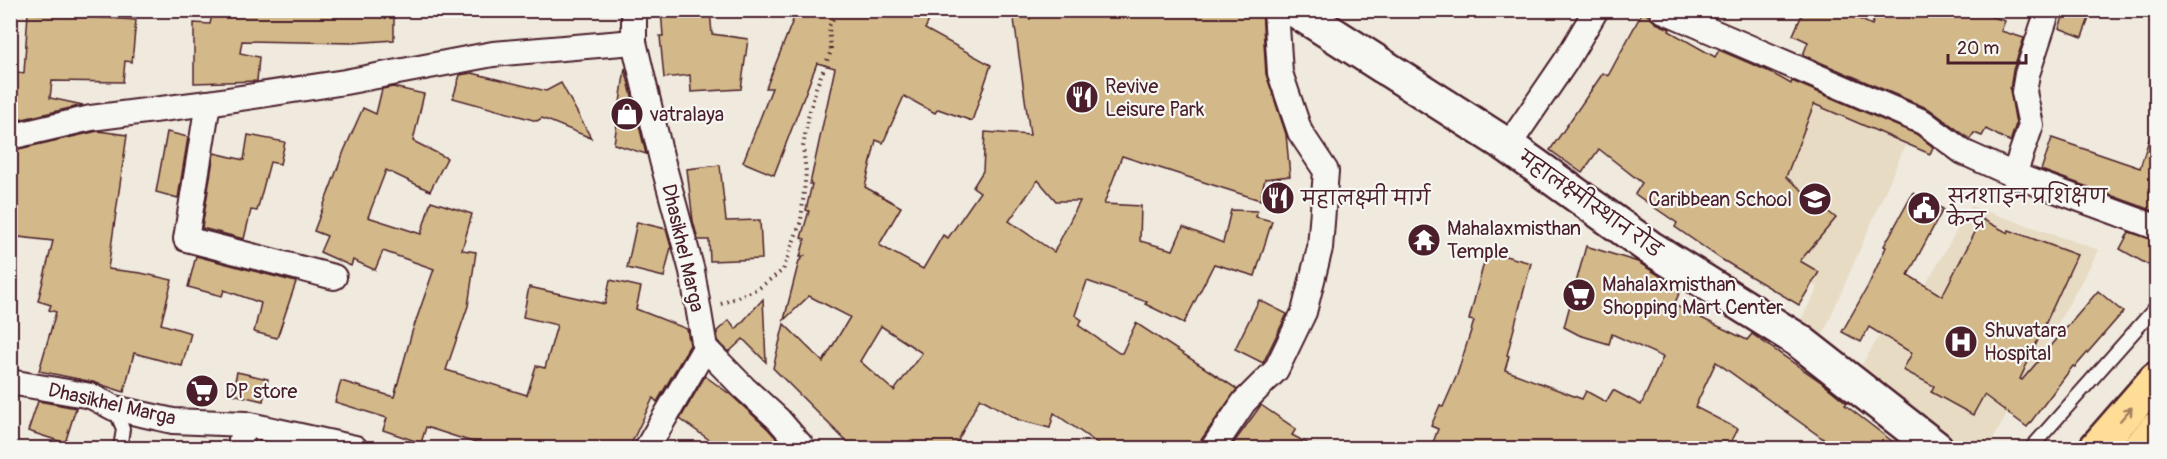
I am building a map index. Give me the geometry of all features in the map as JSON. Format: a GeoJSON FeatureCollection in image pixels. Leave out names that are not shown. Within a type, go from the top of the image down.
{"type":"FeatureCollection","features":[{"type":"Feature","properties":{"kind":"main road"},"geometry":{"type":"LineString","coordinates":[[2096,448],[2157,378]]}},
{"type":"Feature","properties":{"kind":"main road"},"geometry":{"type":"LineString","coordinates":[[2140,448],[2157,429]]}},
{"type":"Feature","properties":{"kind":"street","name":"Dhasikhel Marga"},"geometry":{"type":"LineString","coordinates":[[634,10],[634,42],[662,160],[692,271],[705,348]]}},
{"type":"Feature","properties":{"kind":"street"},"geometry":{"type":"LineString","coordinates":[[1214,448],[1244,402],[1275,370],[1304,312],[1320,248],[1326,171],[1300,132],[1280,73],[1276,10]]}},
{"type":"Feature","properties":{"kind":"street","name":"महालक्ष्मीस्थान रोड"},"geometry":{"type":"LineString","coordinates":[[1295,10],[1508,146],[1649,247],[1798,340],[1936,448]]}},
{"type":"Feature","properties":{"kind":"street"},"geometry":{"type":"LineString","coordinates":[[1508,146],[1566,61],[1596,10]]}},
{"type":"Feature","properties":{"kind":"street"},"geometry":{"type":"LineString","coordinates":[[1662,10],[1923,122],[1963,152],[2014,175],[2157,227]]}},
{"type":"Feature","properties":{"kind":"street"},"geometry":{"type":"LineString","coordinates":[[2014,175],[2031,124],[2024,92],[2027,74],[2048,10]]}},
{"type":"Feature","properties":{"kind":"street"},"geometry":{"type":"LineString","coordinates":[[10,137],[91,118],[208,103],[493,54],[634,42]]}},
{"type":"Feature","properties":{"kind":"street"},"geometry":{"type":"LineString","coordinates":[[208,103],[186,238],[334,277]]}},
{"type":"Feature","properties":{"kind":"street"},"geometry":{"type":"LineString","coordinates":[[647,448],[705,348],[778,419],[803,448]]}},
{"type":"Feature","properties":{"kind":"street","name":"Dhasikhel Marga"},"geometry":{"type":"LineString","coordinates":[[10,382],[90,396],[114,408],[173,421],[245,423],[355,448]]}},
{"type":"Feature","properties":{"kind":"street"},"geometry":{"type":"LineString","coordinates":[[239,448],[245,423]]}},
{"type":"Feature","properties":{"kind":"lane"},"geometry":{"type":"LineString","coordinates":[[2031,448],[2157,307]]}},
{"type":"Feature","properties":{"kind":"lane"},"geometry":{"type":"LineString","coordinates":[[114,408],[123,429],[120,448]]}},
{"type":"Feature","properties":{"kind":"path"},"geometry":{"type":"LineString","coordinates":[[700,318],[708,309],[759,288],[783,270],[801,222],[806,172],[803,147],[808,118],[816,88],[831,51],[829,26],[838,10]]}},
{"type":"Feature","properties":{"kind":"shaded area","name":"Caribbean School"},"geometry":{"type":"Polygon","coordinates":[[[1779,71],[1914,125],[1820,341],[1800,321],[1818,288],[1742,234],[1743,158],[1779,71]]]}},
{"type":"Feature","properties":{"kind":"shaded area","name":"Shuvatara Hospital"},"geometry":{"type":"Polygon","coordinates":[[[1971,206],[2099,250],[1988,448],[1944,448],[1853,379],[1900,302],[1913,306],[1971,206]]]}},
{"type":"Feature","properties":{"kind":"building"},"geometry":{"type":"Polygon","coordinates":[[[213,10],[394,10],[394,40],[352,43],[242,41],[240,53],[259,57],[257,81],[194,83],[194,23],[210,24],[213,10]]]}},
{"type":"Feature","properties":{"kind":"building"},"geometry":{"type":"Polygon","coordinates":[[[661,10],[710,10],[712,34],[748,39],[741,89],[691,92],[690,75],[664,78],[660,36],[663,36],[661,10]]]}},
{"type":"Feature","properties":{"kind":"building"},"geometry":{"type":"Polygon","coordinates":[[[797,10],[934,10],[925,29],[991,65],[972,121],[938,109],[935,113],[904,96],[883,143],[876,140],[865,187],[901,207],[879,245],[923,269],[943,235],[948,238],[980,192],[973,187],[983,171],[985,132],[1030,135],[1013,12],[1030,19],[1034,10],[1262,10],[1266,74],[1286,134],[1290,176],[1265,179],[1260,200],[1122,156],[1104,204],[1141,206],[1140,241],[1173,250],[1183,227],[1223,243],[1231,210],[1257,211],[1256,217],[1272,221],[1255,276],[1214,264],[1184,323],[1145,304],[1147,302],[1087,281],[1075,315],[1082,320],[1078,325],[1119,353],[1122,353],[1136,323],[1237,389],[1201,440],[1199,448],[1104,448],[1054,413],[1050,428],[1019,420],[980,398],[954,448],[853,448],[773,368],[784,324],[823,362],[850,317],[809,296],[784,320],[799,261],[804,256],[800,257],[805,239],[801,238],[809,211],[806,210],[812,184],[810,184],[835,68],[817,63],[774,175],[743,162],[772,88],[766,88],[797,10]],[[1038,180],[1009,221],[1054,252],[1080,201],[1056,201],[1038,180]],[[881,326],[860,361],[894,391],[922,353],[881,326]]]}},
{"type":"Feature","properties":{"kind":"building"},"geometry":{"type":"Polygon","coordinates":[[[1804,10],[1840,10],[1872,25],[1877,10],[1971,10],[2005,21],[2001,31],[2024,38],[2013,70],[2010,90],[2016,124],[2010,142],[1986,129],[1982,136],[1974,133],[1970,139],[1929,109],[1803,55],[1808,42],[1793,35],[1804,10]]]}},
{"type":"Feature","properties":{"kind":"building"},"geometry":{"type":"Polygon","coordinates":[[[2066,10],[2092,10],[2082,37],[2059,28],[2066,10]]]}},
{"type":"Feature","properties":{"kind":"building"},"geometry":{"type":"Polygon","coordinates":[[[1643,11],[1656,23],[1715,57],[1719,50],[1768,71],[1791,84],[1792,81],[1916,134],[1933,147],[1930,154],[1814,104],[1786,177],[1836,218],[1800,261],[1819,272],[1799,305],[1721,259],[1675,227],[1677,223],[1635,194],[1642,183],[1599,149],[1582,173],[1550,150],[1603,73],[1608,76],[1643,11]]]}},
{"type":"Feature","properties":{"kind":"building"},"geometry":{"type":"Polygon","coordinates":[[[28,13],[136,20],[132,62],[125,61],[123,82],[52,81],[50,98],[83,105],[10,122],[10,71],[24,73],[28,13]]]}},
{"type":"Feature","properties":{"kind":"building"},"geometry":{"type":"Polygon","coordinates":[[[625,68],[646,154],[614,144],[625,68]]]}},
{"type":"Feature","properties":{"kind":"building"},"geometry":{"type":"Polygon","coordinates":[[[472,73],[546,91],[561,83],[591,138],[542,118],[537,121],[453,98],[460,75],[472,73]]]}},
{"type":"Feature","properties":{"kind":"building"},"geometry":{"type":"Polygon","coordinates":[[[393,87],[424,94],[413,141],[447,158],[430,191],[386,170],[368,217],[421,234],[431,201],[472,214],[462,250],[476,252],[468,306],[446,370],[527,395],[536,366],[545,368],[557,325],[523,317],[529,287],[605,304],[610,280],[641,287],[636,309],[687,329],[690,345],[657,402],[653,398],[629,448],[491,448],[426,427],[421,443],[383,430],[387,418],[335,402],[341,381],[394,397],[412,332],[434,269],[383,251],[375,270],[353,260],[351,266],[320,252],[327,236],[314,231],[363,108],[376,114],[382,89],[393,87]]]}},
{"type":"Feature","properties":{"kind":"building"},"geometry":{"type":"Polygon","coordinates":[[[2152,130],[2157,131],[2157,212],[2041,170],[2052,138],[2140,168],[2152,130]]]}},
{"type":"Feature","properties":{"kind":"building"},"geometry":{"type":"Polygon","coordinates":[[[98,131],[127,135],[108,269],[172,280],[161,324],[191,333],[182,366],[134,353],[124,392],[93,382],[39,371],[56,312],[49,310],[51,305],[38,301],[53,241],[10,236],[10,151],[98,131]]]}},
{"type":"Feature","properties":{"kind":"building"},"geometry":{"type":"Polygon","coordinates":[[[167,132],[188,137],[178,198],[156,192],[167,132]]]}},
{"type":"Feature","properties":{"kind":"building"},"geometry":{"type":"Polygon","coordinates":[[[248,135],[285,142],[280,164],[270,162],[257,211],[251,210],[244,239],[202,228],[214,153],[244,160],[248,135]]]}},
{"type":"Feature","properties":{"kind":"building"},"geometry":{"type":"Polygon","coordinates":[[[720,165],[726,221],[760,220],[762,259],[710,261],[709,240],[698,240],[693,221],[687,169],[720,165]]]}},
{"type":"Feature","properties":{"kind":"building","name":"Shuvatara Hospital"},"geometry":{"type":"Polygon","coordinates":[[[1913,193],[1943,209],[1908,275],[1942,296],[1982,219],[2008,233],[2009,230],[2077,255],[2020,379],[2022,380],[2098,291],[2123,312],[2075,367],[2073,366],[2027,427],[1984,395],[1973,415],[1931,392],[1934,386],[1903,370],[1912,353],[1869,327],[1861,342],[1842,332],[1868,286],[1886,247],[1884,246],[1913,193]]]}},
{"type":"Feature","properties":{"kind":"building"},"geometry":{"type":"Polygon","coordinates":[[[637,222],[666,229],[671,247],[664,277],[627,268],[637,222]]]}},
{"type":"Feature","properties":{"kind":"building"},"geometry":{"type":"Polygon","coordinates":[[[2129,232],[2157,241],[2157,270],[2120,249],[2129,232]]]}},
{"type":"Feature","properties":{"kind":"building"},"geometry":{"type":"Polygon","coordinates":[[[1586,246],[1638,262],[1681,289],[1674,305],[1747,340],[1752,334],[1821,382],[1847,403],[1845,405],[1901,448],[1836,448],[1716,362],[1695,407],[1738,429],[1728,448],[1431,448],[1438,429],[1431,426],[1440,405],[1443,407],[1457,375],[1474,321],[1469,320],[1487,251],[1531,263],[1505,370],[1582,399],[1586,391],[1606,402],[1613,390],[1641,405],[1663,357],[1612,334],[1609,344],[1579,335],[1564,327],[1586,246]]]}},
{"type":"Feature","properties":{"kind":"building"},"geometry":{"type":"Polygon","coordinates":[[[196,256],[296,282],[277,338],[254,332],[261,303],[224,290],[222,296],[188,287],[196,256]]]}},
{"type":"Feature","properties":{"kind":"building"},"geometry":{"type":"Polygon","coordinates":[[[763,299],[766,362],[743,339],[729,352],[718,341],[717,331],[729,320],[736,329],[763,299]]]}},
{"type":"Feature","properties":{"kind":"building"},"geometry":{"type":"Polygon","coordinates":[[[1259,300],[1287,314],[1263,363],[1235,349],[1259,300]]]}},
{"type":"Feature","properties":{"kind":"building"},"geometry":{"type":"Polygon","coordinates":[[[237,372],[268,379],[263,401],[232,394],[237,372]]]}},
{"type":"Feature","properties":{"kind":"building"},"geometry":{"type":"Polygon","coordinates":[[[705,376],[731,395],[785,448],[721,448],[680,419],[705,376]]]}},
{"type":"Feature","properties":{"kind":"building"},"geometry":{"type":"Polygon","coordinates":[[[38,401],[76,408],[65,443],[28,431],[38,401]]]}},
{"type":"Feature","properties":{"kind":"building"},"geometry":{"type":"Polygon","coordinates":[[[1261,405],[1296,429],[1292,435],[1316,448],[1230,448],[1261,405]]]}},
{"type":"Feature","properties":{"kind":"place","name":"Revive Leisure Park"},"geometry":{"type":"Point","coordinates":[1082,97]}},
{"type":"Feature","properties":{"kind":"place","name":"vatralaya"},"geometry":{"type":"Point","coordinates":[627,114]}},
{"type":"Feature","properties":{"kind":"place","name":"महालक्ष्मी मार्ग"},"geometry":{"type":"Point","coordinates":[1278,198]}},
{"type":"Feature","properties":{"kind":"place","name":"Caribbean School"},"geometry":{"type":"Point","coordinates":[1815,199]}},
{"type":"Feature","properties":{"kind":"place","name":"सनशाइन प्रशिक्षण केन्द्र"},"geometry":{"type":"Point","coordinates":[1924,208]}},
{"type":"Feature","properties":{"kind":"place","name":"Mahalaxmisthan Temple"},"geometry":{"type":"Point","coordinates":[1424,240]}},
{"type":"Feature","properties":{"kind":"place","name":"Mahalaxmisthan Shopping Mart Center"},"geometry":{"type":"Point","coordinates":[1579,295]}},
{"type":"Feature","properties":{"kind":"place","name":"Shuvatara Hospital"},"geometry":{"type":"Point","coordinates":[1961,342]}},
{"type":"Feature","properties":{"kind":"place","name":"DP store"},"geometry":{"type":"Point","coordinates":[202,391]}}]}
